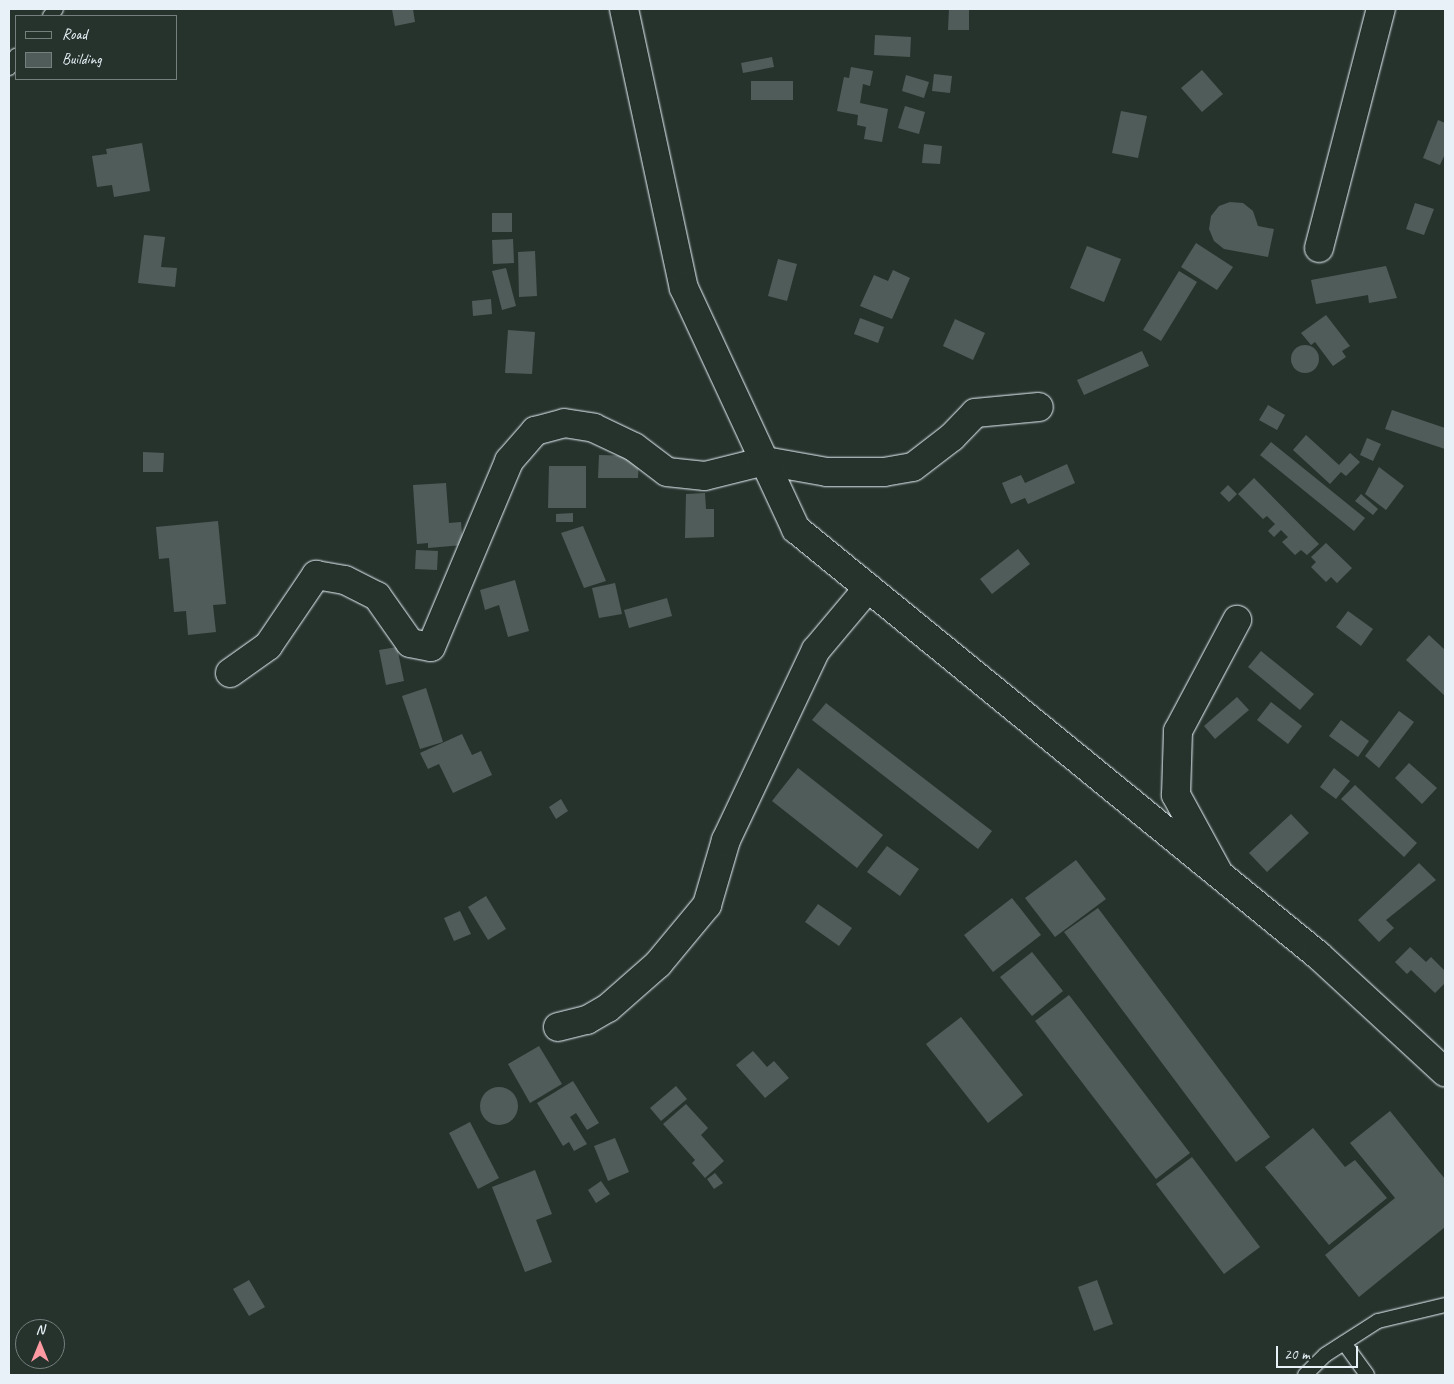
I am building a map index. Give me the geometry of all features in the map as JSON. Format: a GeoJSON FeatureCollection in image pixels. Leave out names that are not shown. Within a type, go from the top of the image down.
{"type":"FeatureCollection","features":[{"type":"Feature","properties":{"kind":"street"},"geometry":{"type":"LineString","coordinates":[[624,9],[684,288],[796,529],[1318,955],[1445,1072]]}},
{"type":"Feature","properties":{"kind":"street"},"geometry":{"type":"LineString","coordinates":[[1319,248],[1381,9]]}},
{"type":"Feature","properties":{"kind":"street"},"geometry":{"type":"LineString","coordinates":[[230,673],[268,646],[316,575],[345,580],[377,596],[410,644],[431,647],[508,461],[535,431],[564,423],[594,428],[634,447],[666,472],[705,476],[765,462],[827,472],[884,472],[913,467],[952,437],[975,413],[1039,407]]}},
{"type":"Feature","properties":{"kind":"street"},"geometry":{"type":"LineString","coordinates":[[558,1027],[587,1020],[608,1008],[658,964],[707,905],[726,840],[816,650],[868,588]]}},
{"type":"Feature","properties":{"kind":"street"},"geometry":{"type":"LineString","coordinates":[[1220,875],[1176,795],[1178,731],[1237,620]]}},
{"type":"Feature","properties":{"kind":"lane"},"geometry":{"type":"LineString","coordinates":[[1305,1375],[1324,1355],[1378,1322],[1445,1305]]}},
{"type":"Feature","properties":{"kind":"lane"},"geometry":{"type":"LineString","coordinates":[[1344,1343],[1367,1375]]}},
{"type":"Feature","properties":{"kind":"building"},"geometry":{"type":"Polygon","coordinates":[[[392,9],[413,9],[415,22],[395,26],[392,9]]]}},
{"type":"Feature","properties":{"kind":"building"},"geometry":{"type":"Polygon","coordinates":[[[949,9],[969,9],[969,30],[948,30],[949,9]]]}},
{"type":"Feature","properties":{"kind":"building"},"geometry":{"type":"Polygon","coordinates":[[[875,35],[911,37],[910,57],[874,55],[875,35]]]}},
{"type":"Feature","properties":{"kind":"building"},"geometry":{"type":"Polygon","coordinates":[[[772,57],[774,67],[743,73],[741,63],[772,57]]]}},
{"type":"Feature","properties":{"kind":"building"},"geometry":{"type":"Polygon","coordinates":[[[851,67],[873,71],[870,86],[863,84],[860,103],[888,109],[882,142],[864,139],[866,127],[857,125],[858,115],[837,111],[844,77],[849,78],[851,67]]]}},
{"type":"Feature","properties":{"kind":"building"},"geometry":{"type":"Polygon","coordinates":[[[1202,70],[1223,94],[1202,112],[1181,88],[1202,70]]]}},
{"type":"Feature","properties":{"kind":"building"},"geometry":{"type":"Polygon","coordinates":[[[934,74],[952,76],[950,93],[932,91],[934,74]]]}},
{"type":"Feature","properties":{"kind":"building"},"geometry":{"type":"Polygon","coordinates":[[[906,75],[929,82],[924,98],[902,91],[906,75]]]}},
{"type":"Feature","properties":{"kind":"building"},"geometry":{"type":"Polygon","coordinates":[[[751,81],[793,81],[793,100],[751,100],[751,81]]]}},
{"type":"Feature","properties":{"kind":"building"},"geometry":{"type":"Polygon","coordinates":[[[905,106],[925,112],[919,134],[898,128],[905,106]]]}},
{"type":"Feature","properties":{"kind":"building"},"geometry":{"type":"Polygon","coordinates":[[[1121,111],[1147,116],[1138,158],[1112,153],[1121,111]]]}},
{"type":"Feature","properties":{"kind":"building"},"geometry":{"type":"Polygon","coordinates":[[[1438,120],[1445,123],[1445,154],[1440,165],[1423,158],[1438,120]]]}},
{"type":"Feature","properties":{"kind":"building"},"geometry":{"type":"Polygon","coordinates":[[[142,143],[150,191],[114,197],[112,185],[97,187],[92,156],[107,154],[106,149],[142,143]]]}},
{"type":"Feature","properties":{"kind":"building"},"geometry":{"type":"Polygon","coordinates":[[[924,144],[942,146],[940,164],[922,163],[924,144]]]}},
{"type":"Feature","properties":{"kind":"building"},"geometry":{"type":"Polygon","coordinates":[[[1230,202],[1243,203],[1253,211],[1258,226],[1274,229],[1268,257],[1224,249],[1214,241],[1209,229],[1211,216],[1219,206],[1230,202]]]}},
{"type":"Feature","properties":{"kind":"building"},"geometry":{"type":"Polygon","coordinates":[[[1415,203],[1434,209],[1424,235],[1406,229],[1415,203]]]}},
{"type":"Feature","properties":{"kind":"building"},"geometry":{"type":"Polygon","coordinates":[[[492,213],[512,213],[512,232],[492,232],[492,213]]]}},
{"type":"Feature","properties":{"kind":"building"},"geometry":{"type":"Polygon","coordinates":[[[144,235],[165,237],[161,267],[177,268],[175,287],[138,283],[144,235]]]}},
{"type":"Feature","properties":{"kind":"building"},"geometry":{"type":"Polygon","coordinates":[[[513,239],[514,263],[493,264],[492,240],[513,239]]]}},
{"type":"Feature","properties":{"kind":"building"},"geometry":{"type":"Polygon","coordinates":[[[1196,243],[1233,267],[1217,290],[1181,267],[1196,243]]]}},
{"type":"Feature","properties":{"kind":"building"},"geometry":{"type":"Polygon","coordinates":[[[1087,246],[1121,259],[1104,302],[1070,288],[1087,246]]]}},
{"type":"Feature","properties":{"kind":"building"},"geometry":{"type":"Polygon","coordinates":[[[535,251],[537,296],[519,297],[518,252],[535,251]]]}},
{"type":"Feature","properties":{"kind":"building"},"geometry":{"type":"Polygon","coordinates":[[[778,259],[797,264],[787,301],[768,296],[778,259]]]}},
{"type":"Feature","properties":{"kind":"building"},"geometry":{"type":"Polygon","coordinates":[[[1386,266],[1397,298],[1369,303],[1368,295],[1316,304],[1311,280],[1386,266]]]}},
{"type":"Feature","properties":{"kind":"building"},"geometry":{"type":"Polygon","coordinates":[[[506,268],[516,306],[502,310],[492,271],[506,268]]]}},
{"type":"Feature","properties":{"kind":"building"},"geometry":{"type":"Polygon","coordinates":[[[893,270],[910,278],[892,319],[860,306],[874,275],[888,281],[893,270]]]}},
{"type":"Feature","properties":{"kind":"building"},"geometry":{"type":"Polygon","coordinates":[[[1179,271],[1197,282],[1161,341],[1143,330],[1179,271]]]}},
{"type":"Feature","properties":{"kind":"building"},"geometry":{"type":"Polygon","coordinates":[[[491,299],[492,314],[473,316],[472,301],[491,299]]]}},
{"type":"Feature","properties":{"kind":"building"},"geometry":{"type":"Polygon","coordinates":[[[1326,315],[1350,346],[1342,351],[1346,357],[1333,366],[1315,342],[1311,345],[1301,333],[1326,315]]]}},
{"type":"Feature","properties":{"kind":"building"},"geometry":{"type":"Polygon","coordinates":[[[860,318],[884,327],[878,343],[854,334],[860,318]]]}},
{"type":"Feature","properties":{"kind":"building"},"geometry":{"type":"Polygon","coordinates":[[[955,319],[985,333],[973,360],[943,346],[955,319]]]}},
{"type":"Feature","properties":{"kind":"building"},"geometry":{"type":"Polygon","coordinates":[[[508,330],[535,332],[532,374],[505,373],[508,330]]]}},
{"type":"Feature","properties":{"kind":"building"},"geometry":{"type":"Polygon","coordinates":[[[1305,345],[1315,349],[1319,359],[1315,369],[1305,373],[1295,369],[1291,359],[1295,349],[1305,345]]]}},
{"type":"Feature","properties":{"kind":"building"},"geometry":{"type":"Polygon","coordinates":[[[1142,351],[1149,366],[1084,395],[1077,380],[1142,351]]]}},
{"type":"Feature","properties":{"kind":"building"},"geometry":{"type":"Polygon","coordinates":[[[1268,405],[1285,415],[1277,430],[1259,420],[1268,405]]]}},
{"type":"Feature","properties":{"kind":"building"},"geometry":{"type":"Polygon","coordinates":[[[1392,410],[1445,428],[1445,449],[1385,429],[1392,410]]]}},
{"type":"Feature","properties":{"kind":"building"},"geometry":{"type":"Polygon","coordinates":[[[1306,435],[1339,465],[1350,453],[1360,462],[1346,476],[1341,472],[1330,484],[1293,450],[1306,435]]]}},
{"type":"Feature","properties":{"kind":"building"},"geometry":{"type":"Polygon","coordinates":[[[1367,438],[1381,444],[1373,461],[1360,455],[1367,438]]]}},
{"type":"Feature","properties":{"kind":"building"},"geometry":{"type":"Polygon","coordinates":[[[1271,442],[1365,518],[1354,531],[1260,455],[1271,442]]]}},
{"type":"Feature","properties":{"kind":"building"},"geometry":{"type":"Polygon","coordinates":[[[143,452],[164,453],[163,472],[143,472],[143,452]]]}},
{"type":"Feature","properties":{"kind":"building"},"geometry":{"type":"Polygon","coordinates":[[[599,455],[639,456],[638,478],[598,478],[599,455]]]}},
{"type":"Feature","properties":{"kind":"building"},"geometry":{"type":"Polygon","coordinates":[[[1067,464],[1075,483],[1028,504],[1025,498],[1011,504],[1002,483],[1021,475],[1025,483],[1067,464]]]}},
{"type":"Feature","properties":{"kind":"building"},"geometry":{"type":"Polygon","coordinates":[[[549,466],[586,466],[586,508],[548,508],[549,466]]]}},
{"type":"Feature","properties":{"kind":"building"},"geometry":{"type":"Polygon","coordinates":[[[1379,467],[1404,486],[1386,510],[1365,494],[1379,467]]]}},
{"type":"Feature","properties":{"kind":"building"},"geometry":{"type":"Polygon","coordinates":[[[1254,478],[1319,544],[1307,555],[1301,550],[1295,555],[1282,542],[1288,537],[1281,530],[1274,537],[1268,531],[1275,524],[1267,516],[1263,519],[1238,494],[1254,478]]]}},
{"type":"Feature","properties":{"kind":"building"},"geometry":{"type":"Polygon","coordinates":[[[446,483],[449,523],[461,522],[463,545],[428,548],[428,543],[417,544],[413,485],[446,483]]]}},
{"type":"Feature","properties":{"kind":"building"},"geometry":{"type":"Polygon","coordinates":[[[1228,485],[1237,494],[1229,502],[1220,493],[1228,485]]]}},
{"type":"Feature","properties":{"kind":"building"},"geometry":{"type":"Polygon","coordinates":[[[705,493],[706,509],[714,509],[714,537],[685,538],[686,494],[705,493]]]}},
{"type":"Feature","properties":{"kind":"building"},"geometry":{"type":"Polygon","coordinates":[[[1361,494],[1378,509],[1373,515],[1355,501],[1361,494]]]}},
{"type":"Feature","properties":{"kind":"building"},"geometry":{"type":"Polygon","coordinates":[[[573,513],[573,522],[556,522],[556,514],[573,513]]]}},
{"type":"Feature","properties":{"kind":"building"},"geometry":{"type":"Polygon","coordinates":[[[218,521],[226,604],[213,605],[216,632],[188,635],[186,611],[174,612],[169,558],[159,559],[156,527],[218,521]]]}},
{"type":"Feature","properties":{"kind":"building"},"geometry":{"type":"Polygon","coordinates":[[[583,526],[606,581],[584,588],[561,533],[583,526]]]}},
{"type":"Feature","properties":{"kind":"building"},"geometry":{"type":"Polygon","coordinates":[[[1326,543],[1352,568],[1337,583],[1331,577],[1326,582],[1311,567],[1316,562],[1311,557],[1326,543]]]}},
{"type":"Feature","properties":{"kind":"building"},"geometry":{"type":"Polygon","coordinates":[[[1018,549],[1030,564],[992,594],[980,579],[1018,549]]]}},
{"type":"Feature","properties":{"kind":"building"},"geometry":{"type":"Polygon","coordinates":[[[416,550],[438,551],[437,570],[415,569],[416,550]]]}},
{"type":"Feature","properties":{"kind":"building"},"geometry":{"type":"Polygon","coordinates":[[[515,580],[529,631],[508,637],[499,605],[485,610],[480,590],[515,580]]]}},
{"type":"Feature","properties":{"kind":"building"},"geometry":{"type":"Polygon","coordinates":[[[615,583],[622,614],[599,618],[592,588],[615,583]]]}},
{"type":"Feature","properties":{"kind":"building"},"geometry":{"type":"Polygon","coordinates":[[[667,598],[672,616],[629,628],[624,610],[667,598]]]}},
{"type":"Feature","properties":{"kind":"building"},"geometry":{"type":"Polygon","coordinates":[[[1348,611],[1373,629],[1361,646],[1336,627],[1348,611]]]}},
{"type":"Feature","properties":{"kind":"building"},"geometry":{"type":"Polygon","coordinates":[[[1429,635],[1445,650],[1445,696],[1406,660],[1429,635]]]}},
{"type":"Feature","properties":{"kind":"building"},"geometry":{"type":"Polygon","coordinates":[[[397,647],[404,681],[386,685],[379,650],[397,647]]]}},
{"type":"Feature","properties":{"kind":"building"},"geometry":{"type":"Polygon","coordinates":[[[1261,651],[1314,694],[1300,710],[1248,667],[1261,651]]]}},
{"type":"Feature","properties":{"kind":"building"},"geometry":{"type":"Polygon","coordinates":[[[426,688],[443,742],[420,749],[402,696],[426,688]]]}},
{"type":"Feature","properties":{"kind":"building"},"geometry":{"type":"Polygon","coordinates":[[[1237,697],[1249,710],[1215,739],[1204,726],[1237,697]]]}},
{"type":"Feature","properties":{"kind":"building"},"geometry":{"type":"Polygon","coordinates":[[[1271,702],[1302,726],[1288,744],[1257,720],[1271,702]]]}},
{"type":"Feature","properties":{"kind":"building"},"geometry":{"type":"Polygon","coordinates":[[[826,703],[992,831],[978,849],[812,720],[826,703]]]}},
{"type":"Feature","properties":{"kind":"building"},"geometry":{"type":"Polygon","coordinates":[[[1399,711],[1414,722],[1379,768],[1365,756],[1399,711]]]}},
{"type":"Feature","properties":{"kind":"building"},"geometry":{"type":"Polygon","coordinates":[[[1341,720],[1369,741],[1358,757],[1329,736],[1341,720]]]}},
{"type":"Feature","properties":{"kind":"building"},"geometry":{"type":"Polygon","coordinates":[[[462,734],[472,755],[481,751],[492,775],[453,793],[439,764],[428,769],[420,753],[462,734]]]}},
{"type":"Feature","properties":{"kind":"building"},"geometry":{"type":"Polygon","coordinates":[[[1409,763],[1437,788],[1422,804],[1395,778],[1409,763]]]}},
{"type":"Feature","properties":{"kind":"building"},"geometry":{"type":"Polygon","coordinates":[[[798,768],[883,835],[857,868],[772,801],[798,768]]]}},
{"type":"Feature","properties":{"kind":"building"},"geometry":{"type":"Polygon","coordinates":[[[1334,768],[1350,781],[1336,799],[1320,787],[1334,768]]]}},
{"type":"Feature","properties":{"kind":"building"},"geometry":{"type":"Polygon","coordinates":[[[1355,785],[1417,843],[1404,857],[1341,799],[1355,785]]]}},
{"type":"Feature","properties":{"kind":"building"},"geometry":{"type":"Polygon","coordinates":[[[561,799],[568,811],[556,819],[549,807],[561,799]]]}},
{"type":"Feature","properties":{"kind":"building"},"geometry":{"type":"Polygon","coordinates":[[[1291,814],[1309,833],[1267,872],[1249,853],[1291,814]]]}},
{"type":"Feature","properties":{"kind":"building"},"geometry":{"type":"Polygon","coordinates":[[[887,846],[919,869],[900,896],[867,872],[887,846]]]}},
{"type":"Feature","properties":{"kind":"building"},"geometry":{"type":"Polygon","coordinates":[[[1076,860],[1106,899],[1055,937],[1025,898],[1076,860]]]}},
{"type":"Feature","properties":{"kind":"building"},"geometry":{"type":"Polygon","coordinates":[[[1419,863],[1436,880],[1386,920],[1394,928],[1379,942],[1358,920],[1419,863]]]}},
{"type":"Feature","properties":{"kind":"building"},"geometry":{"type":"Polygon","coordinates":[[[486,896],[506,929],[488,940],[468,907],[486,896]]]}},
{"type":"Feature","properties":{"kind":"building"},"geometry":{"type":"Polygon","coordinates":[[[1012,898],[1041,935],[993,972],[964,935],[1012,898]]]}},
{"type":"Feature","properties":{"kind":"building"},"geometry":{"type":"Polygon","coordinates":[[[818,904],[852,928],[839,946],[805,922],[818,904]]]}},
{"type":"Feature","properties":{"kind":"building"},"geometry":{"type":"Polygon","coordinates":[[[1098,908],[1270,1137],[1236,1162],[1064,932],[1098,908]]]}},
{"type":"Feature","properties":{"kind":"building"},"geometry":{"type":"Polygon","coordinates":[[[460,911],[471,934],[454,941],[444,918],[460,911]]]}},
{"type":"Feature","properties":{"kind":"building"},"geometry":{"type":"Polygon","coordinates":[[[1410,947],[1426,962],[1431,957],[1445,971],[1445,983],[1435,993],[1411,970],[1407,974],[1395,962],[1410,947]]]}},
{"type":"Feature","properties":{"kind":"building"},"geometry":{"type":"Polygon","coordinates":[[[1032,952],[1063,991],[1032,1016],[1000,977],[1032,952]]]}},
{"type":"Feature","properties":{"kind":"building"},"geometry":{"type":"Polygon","coordinates":[[[1069,995],[1190,1153],[1156,1179],[1035,1021],[1069,995]]]}},
{"type":"Feature","properties":{"kind":"building"},"geometry":{"type":"Polygon","coordinates":[[[961,1017],[1023,1095],[988,1123],[926,1044],[961,1017]]]}},
{"type":"Feature","properties":{"kind":"building"},"geometry":{"type":"Polygon","coordinates":[[[539,1046],[562,1084],[530,1103],[508,1064],[539,1046]]]}},
{"type":"Feature","properties":{"kind":"building"},"geometry":{"type":"Polygon","coordinates":[[[753,1051],[767,1067],[774,1061],[789,1078],[765,1098],[736,1065],[753,1051]]]}},
{"type":"Feature","properties":{"kind":"building"},"geometry":{"type":"Polygon","coordinates":[[[573,1081],[599,1123],[587,1130],[576,1113],[570,1117],[587,1144],[574,1151],[569,1142],[563,1146],[537,1103],[573,1081]]]}},
{"type":"Feature","properties":{"kind":"building"},"geometry":{"type":"Polygon","coordinates":[[[676,1086],[687,1099],[661,1121],[650,1108],[676,1086]]]}},
{"type":"Feature","properties":{"kind":"building"},"geometry":{"type":"Polygon","coordinates":[[[499,1087],[512,1093],[518,1106],[512,1119],[499,1125],[486,1119],[480,1106],[486,1093],[499,1087]]]}},
{"type":"Feature","properties":{"kind":"building"},"geometry":{"type":"Polygon","coordinates":[[[686,1104],[708,1128],[701,1135],[724,1161],[705,1178],[692,1163],[695,1160],[663,1124],[686,1104]]]}},
{"type":"Feature","properties":{"kind":"building"},"geometry":{"type":"Polygon","coordinates":[[[1390,1111],[1445,1179],[1445,1227],[1359,1297],[1325,1255],[1395,1198],[1350,1143],[1390,1111]]]}},
{"type":"Feature","properties":{"kind":"building"},"geometry":{"type":"Polygon","coordinates":[[[470,1122],[499,1178],[478,1189],[449,1133],[470,1122]]]}},
{"type":"Feature","properties":{"kind":"building"},"geometry":{"type":"Polygon","coordinates":[[[1313,1128],[1345,1167],[1355,1160],[1387,1198],[1329,1245],[1265,1167],[1313,1128]]]}},
{"type":"Feature","properties":{"kind":"building"},"geometry":{"type":"Polygon","coordinates":[[[615,1138],[629,1172],[608,1181],[594,1146],[615,1138]]]}},
{"type":"Feature","properties":{"kind":"building"},"geometry":{"type":"Polygon","coordinates":[[[1192,1157],[1260,1247],[1224,1274],[1156,1184],[1192,1157]]]}},
{"type":"Feature","properties":{"kind":"building"},"geometry":{"type":"Polygon","coordinates":[[[535,1170],[552,1214],[536,1220],[552,1262],[525,1272],[492,1187],[535,1170]]]}},
{"type":"Feature","properties":{"kind":"building"},"geometry":{"type":"Polygon","coordinates":[[[715,1173],[723,1183],[714,1189],[707,1179],[715,1173]]]}},
{"type":"Feature","properties":{"kind":"building"},"geometry":{"type":"Polygon","coordinates":[[[601,1181],[610,1194],[596,1203],[588,1190],[601,1181]]]}},
{"type":"Feature","properties":{"kind":"building"},"geometry":{"type":"Polygon","coordinates":[[[249,1280],[265,1307],[249,1316],[233,1289],[249,1280]]]}},
{"type":"Feature","properties":{"kind":"building"},"geometry":{"type":"Polygon","coordinates":[[[1097,1280],[1113,1324],[1094,1331],[1078,1287],[1097,1280]]]}}]}
